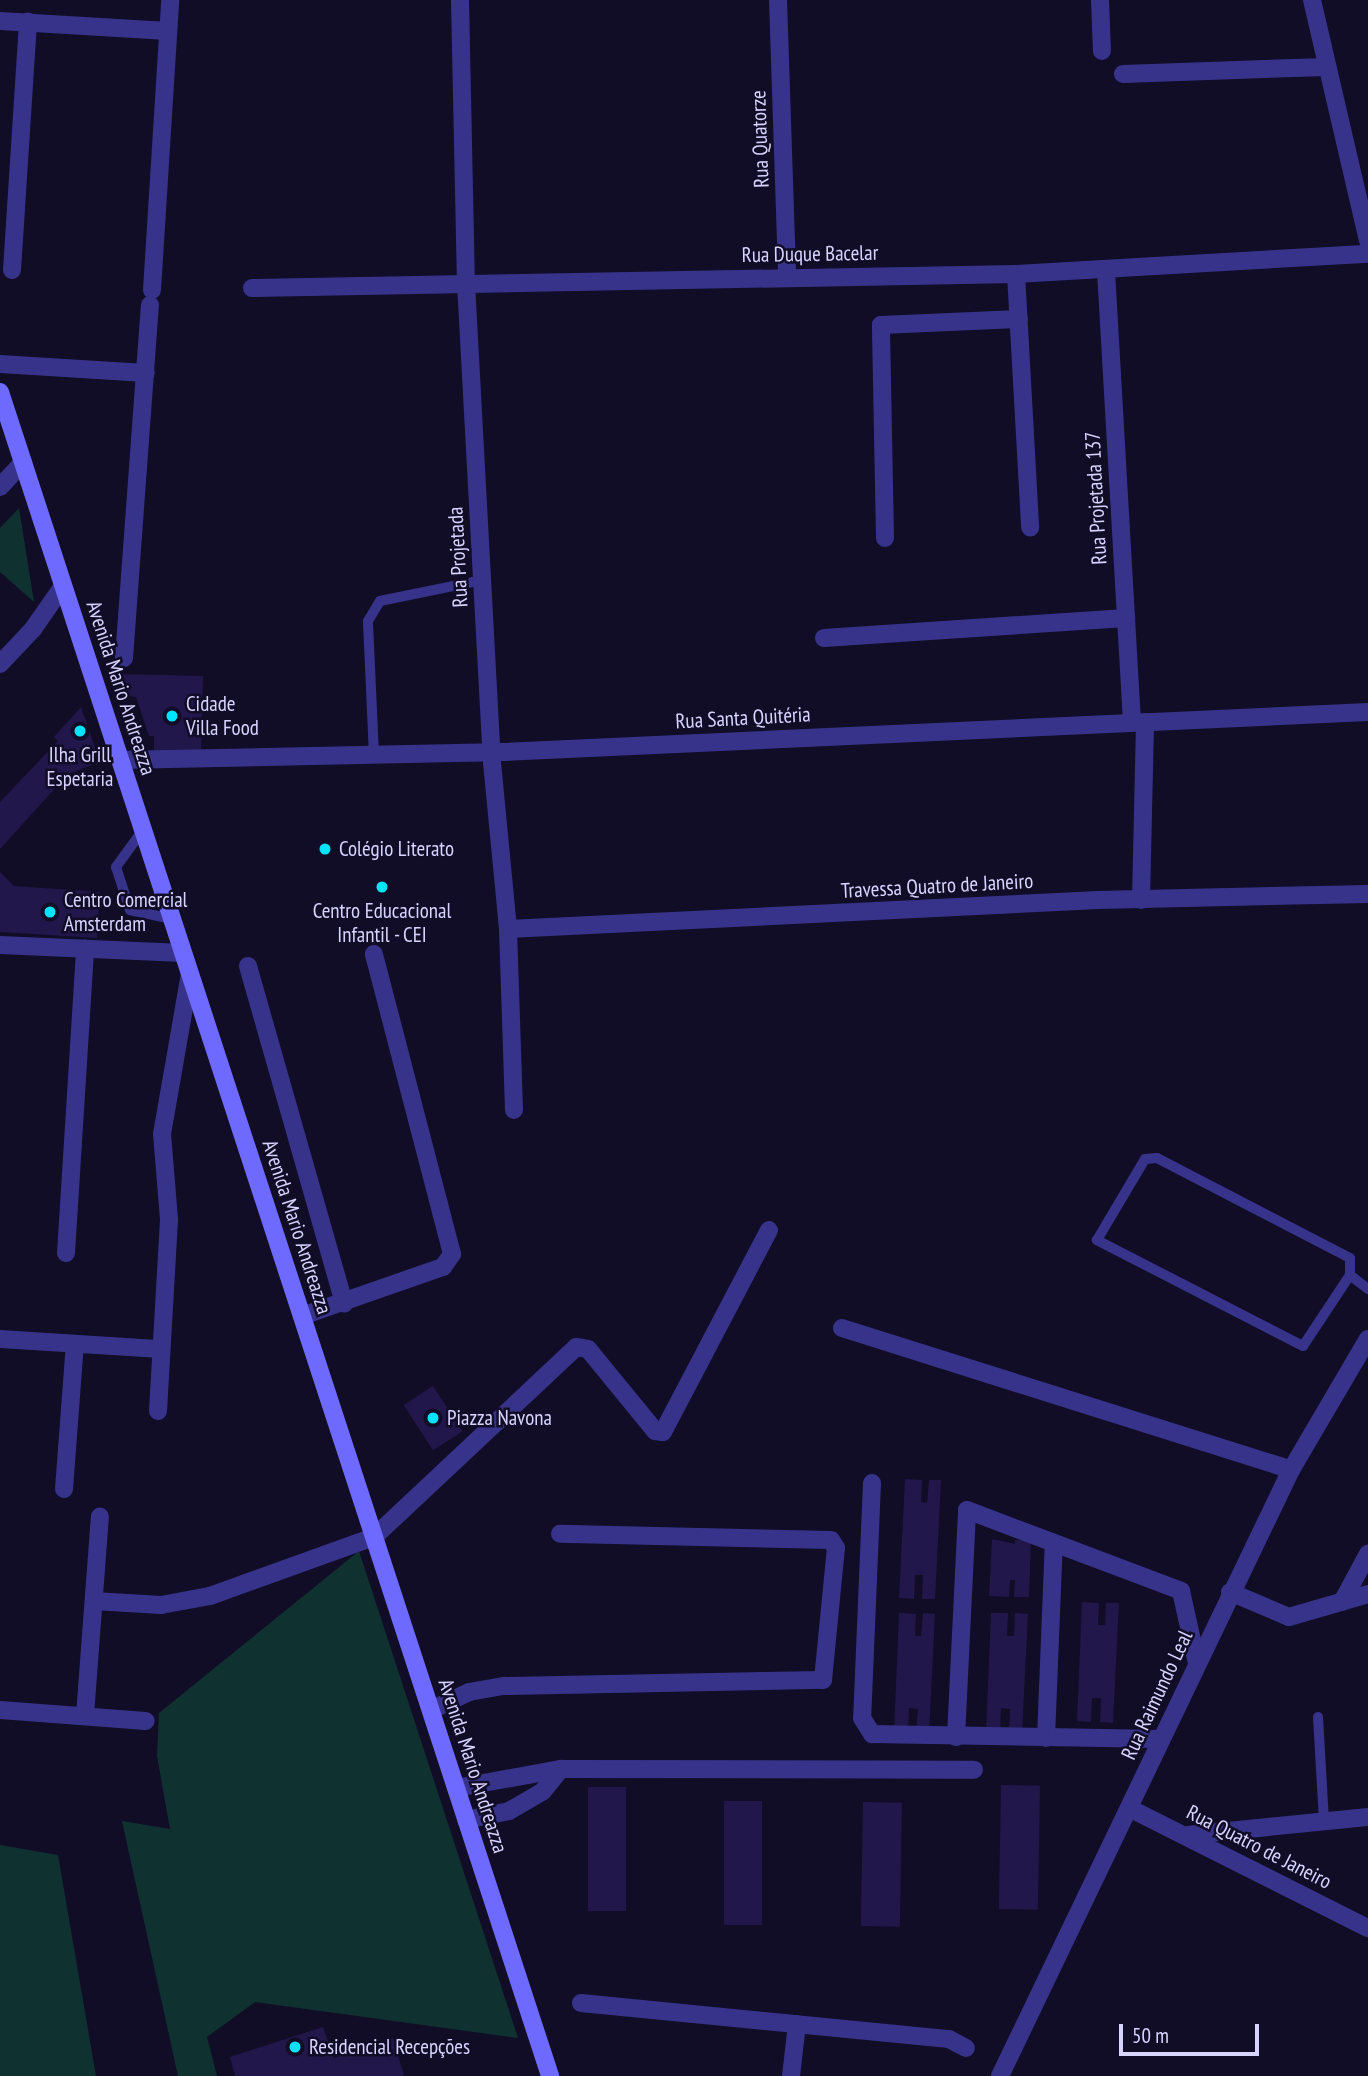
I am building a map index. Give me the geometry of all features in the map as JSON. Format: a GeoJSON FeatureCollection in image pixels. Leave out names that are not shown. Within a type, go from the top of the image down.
{"type":"FeatureCollection","features":[{"type":"Feature","properties":{"kind":"main road","name":"Avenida Mario Andreazza"},"geometry":{"type":"LineString","coordinates":[[0,392],[550,2076]]}},
{"type":"Feature","properties":{"kind":"street"},"geometry":{"type":"LineString","coordinates":[[124,658],[170,0]]}},
{"type":"Feature","properties":{"kind":"street","name":"Rua Projetada"},"geometry":{"type":"LineString","coordinates":[[460,0],[466,283],[491,752],[509,929],[514,1110]]}},
{"type":"Feature","properties":{"kind":"street","name":"Rua Quatorze"},"geometry":{"type":"LineString","coordinates":[[778,0],[787,277]]}},
{"type":"Feature","properties":{"kind":"street"},"geometry":{"type":"LineString","coordinates":[[1100,0],[1102,51]]}},
{"type":"Feature","properties":{"kind":"street"},"geometry":{"type":"LineString","coordinates":[[1312,0],[1368,241]]}},
{"type":"Feature","properties":{"kind":"street"},"geometry":{"type":"LineString","coordinates":[[0,21],[168,31]]}},
{"type":"Feature","properties":{"kind":"street"},"geometry":{"type":"LineString","coordinates":[[12,270],[28,22]]}},
{"type":"Feature","properties":{"kind":"street"},"geometry":{"type":"LineString","coordinates":[[1123,74],[1326,66]]}},
{"type":"Feature","properties":{"kind":"street","name":"Rua Duque Bacelar"},"geometry":{"type":"LineString","coordinates":[[252,288],[1016,274],[1106,271],[1368,254]]}},
{"type":"Feature","properties":{"kind":"street","name":"Rua Projetada 137"},"geometry":{"type":"LineString","coordinates":[[1106,271],[1126,618],[1138,722],[1141,900]]}},
{"type":"Feature","properties":{"kind":"street"},"geometry":{"type":"LineString","coordinates":[[1016,274],[1030,528]]}},
{"type":"Feature","properties":{"kind":"street"},"geometry":{"type":"LineString","coordinates":[[885,538],[881,325],[1019,319]]}},
{"type":"Feature","properties":{"kind":"street"},"geometry":{"type":"LineString","coordinates":[[0,364],[146,373]]}},
{"type":"Feature","properties":{"kind":"street"},"geometry":{"type":"LineString","coordinates":[[0,487],[23,462]]}},
{"type":"Feature","properties":{"kind":"street"},"geometry":{"type":"LineString","coordinates":[[0,664],[33,629],[64,586]]}},
{"type":"Feature","properties":{"kind":"street"},"geometry":{"type":"LineString","coordinates":[[824,638],[1126,618]]}},
{"type":"Feature","properties":{"kind":"street","name":"Rua Santa Quitéria"},"geometry":{"type":"LineString","coordinates":[[120,760],[491,752],[1368,712]]}},
{"type":"Feature","properties":{"kind":"street","name":"Travessa Quatro de Janeiro"},"geometry":{"type":"LineString","coordinates":[[509,929],[1141,900],[1368,894]]}},
{"type":"Feature","properties":{"kind":"street"},"geometry":{"type":"LineString","coordinates":[[0,945],[183,953]]}},
{"type":"Feature","properties":{"kind":"street"},"geometry":{"type":"LineString","coordinates":[[66,1253],[85,949]]}},
{"type":"Feature","properties":{"kind":"street"},"geometry":{"type":"LineString","coordinates":[[302,1316],[344,1304],[443,1267],[452,1254],[374,954]]}},
{"type":"Feature","properties":{"kind":"street"},"geometry":{"type":"LineString","coordinates":[[248,966],[344,1304]]}},
{"type":"Feature","properties":{"kind":"street"},"geometry":{"type":"LineString","coordinates":[[158,1411],[169,1219],[162,1134],[190,974]]}},
{"type":"Feature","properties":{"kind":"street"},"geometry":{"type":"LineString","coordinates":[[94,1601],[161,1605],[209,1596],[374,1537],[576,1347],[588,1349],[655,1431],[663,1432],[769,1230]]}},
{"type":"Feature","properties":{"kind":"street"},"geometry":{"type":"LineString","coordinates":[[842,1328],[1292,1469]]}},
{"type":"Feature","properties":{"kind":"street"},"geometry":{"type":"LineString","coordinates":[[0,1339],[161,1349]]}},
{"type":"Feature","properties":{"kind":"street","name":"Rua Raimundo Leal"},"geometry":{"type":"LineString","coordinates":[[1000,2076],[1230,1592],[1292,1469],[1368,1339]]}},
{"type":"Feature","properties":{"kind":"street"},"geometry":{"type":"LineString","coordinates":[[64,1489],[75,1343]]}},
{"type":"Feature","properties":{"kind":"street"},"geometry":{"type":"LineString","coordinates":[[872,1483],[862,1718],[866,1728],[880,1737],[1161,1739]]}},
{"type":"Feature","properties":{"kind":"street"},"geometry":{"type":"LineString","coordinates":[[956,1737],[967,1510],[1181,1591],[1197,1663]]}},
{"type":"Feature","properties":{"kind":"street"},"geometry":{"type":"LineString","coordinates":[[85,1715],[100,1517]]}},
{"type":"Feature","properties":{"kind":"street"},"geometry":{"type":"LineString","coordinates":[[430,1710],[469,1692],[503,1686],[823,1680],[836,1548],[831,1540],[560,1534]]}},
{"type":"Feature","properties":{"kind":"street"},"geometry":{"type":"LineString","coordinates":[[1046,1738],[1054,1543]]}},
{"type":"Feature","properties":{"kind":"street"},"geometry":{"type":"LineString","coordinates":[[1342,1602],[1368,1554]]}},
{"type":"Feature","properties":{"kind":"street"},"geometry":{"type":"LineString","coordinates":[[1230,1592],[1289,1617],[1368,1594]]}},
{"type":"Feature","properties":{"kind":"street"},"geometry":{"type":"LineString","coordinates":[[0,1710],[146,1721]]}},
{"type":"Feature","properties":{"kind":"street"},"geometry":{"type":"LineString","coordinates":[[466,1820],[509,1811],[543,1791],[561,1769]]}},
{"type":"Feature","properties":{"kind":"street"},"geometry":{"type":"LineString","coordinates":[[456,1788],[561,1769],[974,1770]]}},
{"type":"Feature","properties":{"kind":"street","name":"Rua Quatro de Janeiro"},"geometry":{"type":"LineString","coordinates":[[1129,1808],[1188,1835],[1368,1928]]}},
{"type":"Feature","properties":{"kind":"street"},"geometry":{"type":"LineString","coordinates":[[1188,1835],[1368,1817]]}},
{"type":"Feature","properties":{"kind":"street"},"geometry":{"type":"LineString","coordinates":[[581,2003],[949,2039],[966,2048]]}},
{"type":"Feature","properties":{"kind":"street"},"geometry":{"type":"LineString","coordinates":[[791,2076],[797,2024]]}},
{"type":"Feature","properties":{"kind":"lane"},"geometry":{"type":"LineString","coordinates":[[374,755],[368,621],[380,601],[482,580]]}},
{"type":"Feature","properties":{"kind":"lane"},"geometry":{"type":"LineString","coordinates":[[143,830],[116,867],[130,910],[172,919]]}},
{"type":"Feature","properties":{"kind":"lane"},"geometry":{"type":"LineString","coordinates":[[1157,1158],[1350,1258],[1350,1275],[1303,1346],[1097,1240],[1145,1159],[1157,1158]]}},
{"type":"Feature","properties":{"kind":"lane"},"geometry":{"type":"LineString","coordinates":[[1350,1275],[1368,1289]]}},
{"type":"Feature","properties":{"kind":"lane"},"geometry":{"type":"LineString","coordinates":[[1318,1717],[1324,1820]]}},
{"type":"Feature","properties":{"kind":"green space"},"geometry":{"type":"Polygon","coordinates":[[[19,508],[34,602],[0,572],[0,528],[19,508]]]}},
{"type":"Feature","properties":{"kind":"green space"},"geometry":{"type":"Polygon","coordinates":[[[359,1551],[518,2038],[255,2002],[207,2037],[217,2076],[178,2076],[122,1821],[170,1829],[157,1756],[159,1713],[359,1551]]]}},
{"type":"Feature","properties":{"kind":"green space"},"geometry":{"type":"Polygon","coordinates":[[[0,1845],[58,1855],[96,2076],[0,2076],[0,1845]]]}},
{"type":"Feature","properties":{"kind":"building","name":"Cidade Villa Food"},"geometry":{"type":"Polygon","coordinates":[[[119,674],[203,676],[201,752],[154,751],[154,736],[149,736],[136,697],[126,696],[119,674]]]}},
{"type":"Feature","properties":{"kind":"building"},"geometry":{"type":"Polygon","coordinates":[[[81,707],[100,762],[68,774],[0,849],[0,802],[58,741],[54,737],[81,707]]]}},
{"type":"Feature","properties":{"kind":"building","name":"Centro Comercial Amsterdam"},"geometry":{"type":"Polygon","coordinates":[[[0,872],[14,886],[100,892],[97,938],[0,932],[0,872]]]}},
{"type":"Feature","properties":{"kind":"building","name":"Piazza Navona"},"geometry":{"type":"Polygon","coordinates":[[[433,1386],[462,1431],[433,1450],[404,1405],[433,1386]]]}},
{"type":"Feature","properties":{"kind":"building"},"geometry":{"type":"Polygon","coordinates":[[[905,1479],[922,1480],[921,1502],[927,1503],[929,1480],[941,1480],[935,1599],[922,1599],[923,1575],[915,1575],[914,1599],[899,1598],[905,1479]]]}},
{"type":"Feature","properties":{"kind":"building"},"geometry":{"type":"Polygon","coordinates":[[[992,1539],[1015,1544],[1015,1540],[1031,1540],[1029,1597],[1014,1597],[1015,1580],[1010,1580],[1009,1597],[989,1596],[992,1539]]]}},
{"type":"Feature","properties":{"kind":"building"},"geometry":{"type":"Polygon","coordinates":[[[1082,1602],[1099,1603],[1098,1625],[1105,1625],[1106,1603],[1119,1603],[1113,1723],[1100,1722],[1101,1698],[1092,1698],[1091,1722],[1077,1721],[1082,1602]]]}},
{"type":"Feature","properties":{"kind":"building"},"geometry":{"type":"Polygon","coordinates":[[[899,1613],[916,1614],[915,1636],[921,1636],[923,1613],[935,1614],[929,1734],[916,1733],[918,1709],[909,1708],[908,1733],[894,1732],[899,1613]]]}},
{"type":"Feature","properties":{"kind":"building"},"geometry":{"type":"Polygon","coordinates":[[[991,1613],[1008,1613],[1007,1636],[1014,1636],[1015,1613],[1028,1614],[1022,1733],[1009,1732],[1010,1709],[1001,1708],[1000,1732],[986,1732],[991,1613]]]}},
{"type":"Feature","properties":{"kind":"building"},"geometry":{"type":"Polygon","coordinates":[[[1001,1785],[1040,1786],[1038,1910],[999,1909],[1001,1785]]]}},
{"type":"Feature","properties":{"kind":"building"},"geometry":{"type":"Polygon","coordinates":[[[588,1787],[626,1787],[626,1911],[588,1911],[588,1787]]]}},
{"type":"Feature","properties":{"kind":"building"},"geometry":{"type":"Polygon","coordinates":[[[724,1801],[762,1801],[762,1925],[724,1925],[724,1801]]]}},
{"type":"Feature","properties":{"kind":"building"},"geometry":{"type":"Polygon","coordinates":[[[863,1802],[902,1803],[900,1927],[861,1926],[863,1802]]]}},
{"type":"Feature","properties":{"kind":"building","name":"Residencial Recepções"},"geometry":{"type":"Polygon","coordinates":[[[323,2027],[334,2058],[393,2038],[404,2076],[235,2076],[230,2057],[323,2027]]]}},
{"type":"Feature","properties":{"kind":"place","name":"Cidade Villa Food"},"geometry":{"type":"Point","coordinates":[172,716]}},
{"type":"Feature","properties":{"kind":"place","name":"Ilha Grill Espetaria"},"geometry":{"type":"Point","coordinates":[80,731]}},
{"type":"Feature","properties":{"kind":"place","name":"Colégio Literato"},"geometry":{"type":"Point","coordinates":[325,849]}},
{"type":"Feature","properties":{"kind":"place","name":"Centro Educacional Infantil - CEI"},"geometry":{"type":"Point","coordinates":[382,887]}},
{"type":"Feature","properties":{"kind":"place","name":"Centro Comercial Amsterdam"},"geometry":{"type":"Point","coordinates":[50,912]}},
{"type":"Feature","properties":{"kind":"place","name":"Piazza Navona"},"geometry":{"type":"Point","coordinates":[433,1418]}},
{"type":"Feature","properties":{"kind":"place","name":"Residencial Recepções"},"geometry":{"type":"Point","coordinates":[295,2047]}}]}
